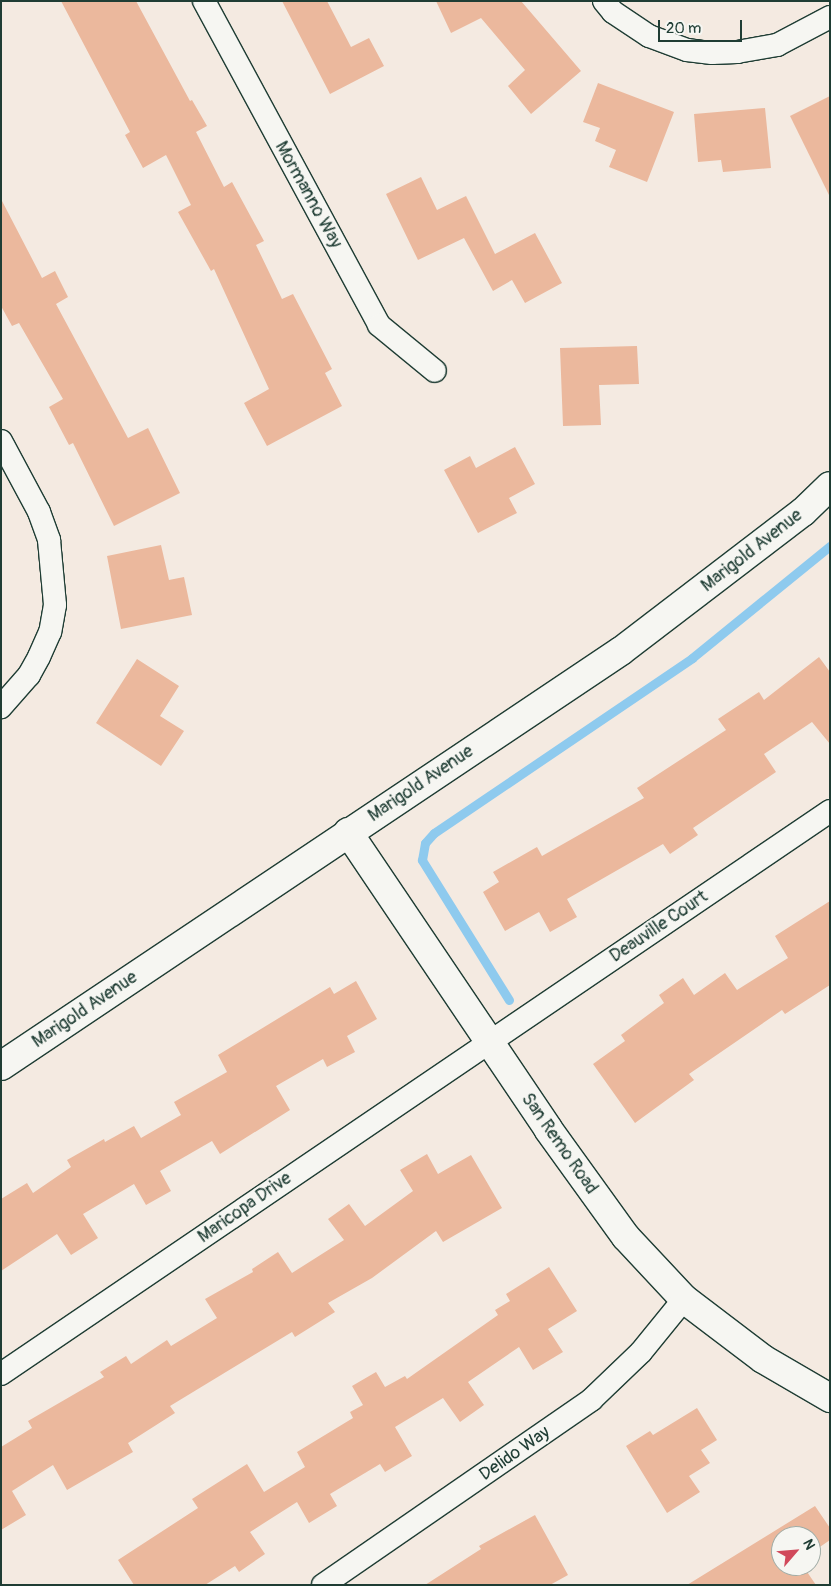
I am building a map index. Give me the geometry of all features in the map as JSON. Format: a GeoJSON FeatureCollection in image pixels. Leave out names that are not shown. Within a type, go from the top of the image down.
{"type":"FeatureCollection","features":[{"type":"Feature","properties":{"kind":"main road","name":"Marigold Avenue"},"geometry":{"type":"LineString","coordinates":[[1,1066],[621,651],[803,512],[830,486]]}},
{"type":"Feature","properties":{"kind":"main road","name":"San Remo Road"},"geometry":{"type":"LineString","coordinates":[[348,832],[488,1041],[626,1237],[684,1298],[763,1359],[830,1398]]}},
{"type":"Feature","properties":{"kind":"street","name":"Mormanno Way"},"geometry":{"type":"LineString","coordinates":[[204,1],[379,325],[435,371]]}},
{"type":"Feature","properties":{"kind":"street"},"geometry":{"type":"LineString","coordinates":[[604,1],[613,12],[649,36],[687,50],[712,53],[777,45],[830,17]]}},
{"type":"Feature","properties":{"kind":"street"},"geometry":{"type":"LineString","coordinates":[[1,441],[38,512],[49,540],[55,605],[50,632],[40,657],[29,675],[1,707]]}},
{"type":"Feature","properties":{"kind":"street","name":"Deauville Court"},"geometry":{"type":"LineString","coordinates":[[488,1041],[830,811]]}},
{"type":"Feature","properties":{"kind":"street","name":"Maricopa Drive"},"geometry":{"type":"LineString","coordinates":[[1,1374],[488,1041]]}},
{"type":"Feature","properties":{"kind":"street","name":"Delido Way"},"geometry":{"type":"LineString","coordinates":[[323,1585],[591,1400],[641,1352],[684,1298]]}},
{"type":"Feature","properties":{"kind":"building"},"geometry":{"type":"Polygon","coordinates":[[[61,1],[136,1],[190,101],[192,100],[207,126],[196,132],[224,187],[232,182],[264,241],[256,245],[282,299],[293,294],[332,369],[325,373],[342,406],[267,446],[244,403],[269,389],[214,269],[211,271],[178,212],[191,205],[166,155],[143,168],[125,135],[130,132],[61,1]]]}},
{"type":"Feature","properties":{"kind":"building"},"geometry":{"type":"Polygon","coordinates":[[[282,1],[327,1],[351,47],[369,38],[384,66],[330,94],[282,1]]]}},
{"type":"Feature","properties":{"kind":"building"},"geometry":{"type":"Polygon","coordinates":[[[436,1],[521,1],[581,71],[531,114],[508,86],[525,70],[481,18],[451,33],[436,1]]]}},
{"type":"Feature","properties":{"kind":"building"},"geometry":{"type":"Polygon","coordinates":[[[598,83],[674,112],[647,182],[609,167],[616,150],[595,141],[600,128],[583,122],[598,83]]]}},
{"type":"Feature","properties":{"kind":"building"},"geometry":{"type":"Polygon","coordinates":[[[830,96],[830,197],[790,116],[830,96]]]}},
{"type":"Feature","properties":{"kind":"building"},"geometry":{"type":"Polygon","coordinates":[[[765,108],[771,168],[723,172],[721,160],[698,162],[694,114],[765,108]]]}},
{"type":"Feature","properties":{"kind":"building"},"geometry":{"type":"Polygon","coordinates":[[[421,177],[437,210],[466,196],[495,254],[535,233],[562,283],[525,303],[512,280],[493,291],[464,238],[418,260],[386,194],[421,177]]]}},
{"type":"Feature","properties":{"kind":"building"},"geometry":{"type":"Polygon","coordinates":[[[1,199],[42,278],[55,271],[68,297],[56,304],[128,438],[148,428],[180,493],[114,526],[73,443],[69,445],[49,407],[63,399],[19,323],[12,326],[1,306],[1,199]]]}},
{"type":"Feature","properties":{"kind":"building"},"geometry":{"type":"Polygon","coordinates":[[[637,346],[639,384],[599,385],[601,425],[563,426],[560,348],[637,346]]]}},
{"type":"Feature","properties":{"kind":"building"},"geometry":{"type":"Polygon","coordinates":[[[515,447],[535,484],[509,498],[517,513],[478,533],[444,470],[470,456],[476,468],[515,447]]]}},
{"type":"Feature","properties":{"kind":"building"},"geometry":{"type":"Polygon","coordinates":[[[161,545],[169,580],[184,577],[192,615],[121,629],[107,556],[161,545]]]}},
{"type":"Feature","properties":{"kind":"building"},"geometry":{"type":"Polygon","coordinates":[[[819,657],[830,672],[830,744],[812,722],[764,754],[776,772],[693,828],[698,835],[670,854],[663,844],[567,899],[577,917],[550,932],[539,912],[505,931],[483,892],[499,882],[493,872],[537,847],[542,856],[644,798],[637,788],[726,730],[718,719],[759,692],[764,700],[819,657]]]}},
{"type":"Feature","properties":{"kind":"building"},"geometry":{"type":"Polygon","coordinates":[[[137,659],[179,686],[160,716],[184,731],[161,766],[96,723],[137,659]]]}},
{"type":"Feature","properties":{"kind":"building"},"geometry":{"type":"Polygon","coordinates":[[[830,901],[830,985],[785,1014],[782,1010],[689,1074],[694,1080],[635,1123],[593,1064],[625,1041],[621,1035],[664,1003],[659,995],[683,978],[694,995],[725,973],[737,990],[788,958],[775,936],[830,901]]]}},
{"type":"Feature","properties":{"kind":"building"},"geometry":{"type":"Polygon","coordinates":[[[356,981],[377,1019],[347,1036],[355,1052],[327,1067],[323,1059],[276,1086],[290,1110],[220,1154],[212,1141],[160,1171],[171,1191],[146,1205],[134,1184],[83,1214],[98,1238],[71,1255],[57,1234],[1,1271],[1,1199],[27,1183],[33,1193],[71,1167],[67,1160],[104,1139],[105,1142],[134,1126],[141,1138],[181,1115],[174,1102],[227,1072],[218,1055],[330,987],[334,994],[356,981]]]}},
{"type":"Feature","properties":{"kind":"building"},"geometry":{"type":"Polygon","coordinates":[[[427,1154],[438,1174],[471,1155],[502,1208],[443,1242],[436,1231],[372,1278],[328,1303],[335,1312],[295,1337],[292,1332],[170,1406],[175,1413],[128,1443],[133,1452],[67,1490],[53,1465],[12,1491],[26,1515],[1,1530],[1,1447],[32,1428],[28,1421],[104,1377],[100,1372],[126,1356],[131,1364],[167,1340],[171,1346],[217,1318],[205,1299],[253,1272],[252,1269],[278,1252],[292,1273],[344,1240],[328,1219],[349,1204],[365,1226],[413,1191],[400,1170],[427,1154]]]}},
{"type":"Feature","properties":{"kind":"building"},"geometry":{"type":"Polygon","coordinates":[[[549,1267],[577,1311],[548,1329],[563,1352],[533,1370],[519,1347],[468,1382],[484,1405],[460,1422],[443,1398],[395,1427],[412,1456],[385,1472],[380,1464],[330,1494],[337,1506],[309,1523],[297,1502],[250,1532],[265,1554],[239,1572],[235,1566],[205,1585],[134,1585],[118,1560],[198,1508],[192,1499],[247,1464],[264,1492],[305,1467],[297,1452],[353,1418],[350,1412],[363,1405],[352,1386],[376,1372],[385,1387],[405,1376],[407,1379],[498,1315],[495,1310],[510,1301],[506,1294],[549,1267]]]}},
{"type":"Feature","properties":{"kind":"building"},"geometry":{"type":"Polygon","coordinates":[[[697,1408],[717,1440],[701,1450],[710,1463],[689,1476],[700,1492],[667,1513],[626,1446],[650,1431],[653,1435],[697,1408]]]}},
{"type":"Feature","properties":{"kind":"building"},"geometry":{"type":"Polygon","coordinates":[[[815,1506],[830,1528],[830,1540],[821,1546],[821,1526],[783,1526],[815,1506]]]}},
{"type":"Feature","properties":{"kind":"building"},"geometry":{"type":"Polygon","coordinates":[[[535,1515],[568,1575],[550,1585],[425,1585],[481,1549],[479,1546],[535,1515]]]}},
{"type":"Feature","properties":{"kind":"building"},"geometry":{"type":"Polygon","coordinates":[[[771,1533],[771,1576],[810,1576],[816,1585],[687,1585],[771,1533]]]}},
{"type":"Feature","properties":{"kind":"waterway"},"geometry":{"type":"LineString","coordinates":[[509,1000],[422,860],[425,843],[434,833],[692,658],[830,546]]}}]}
